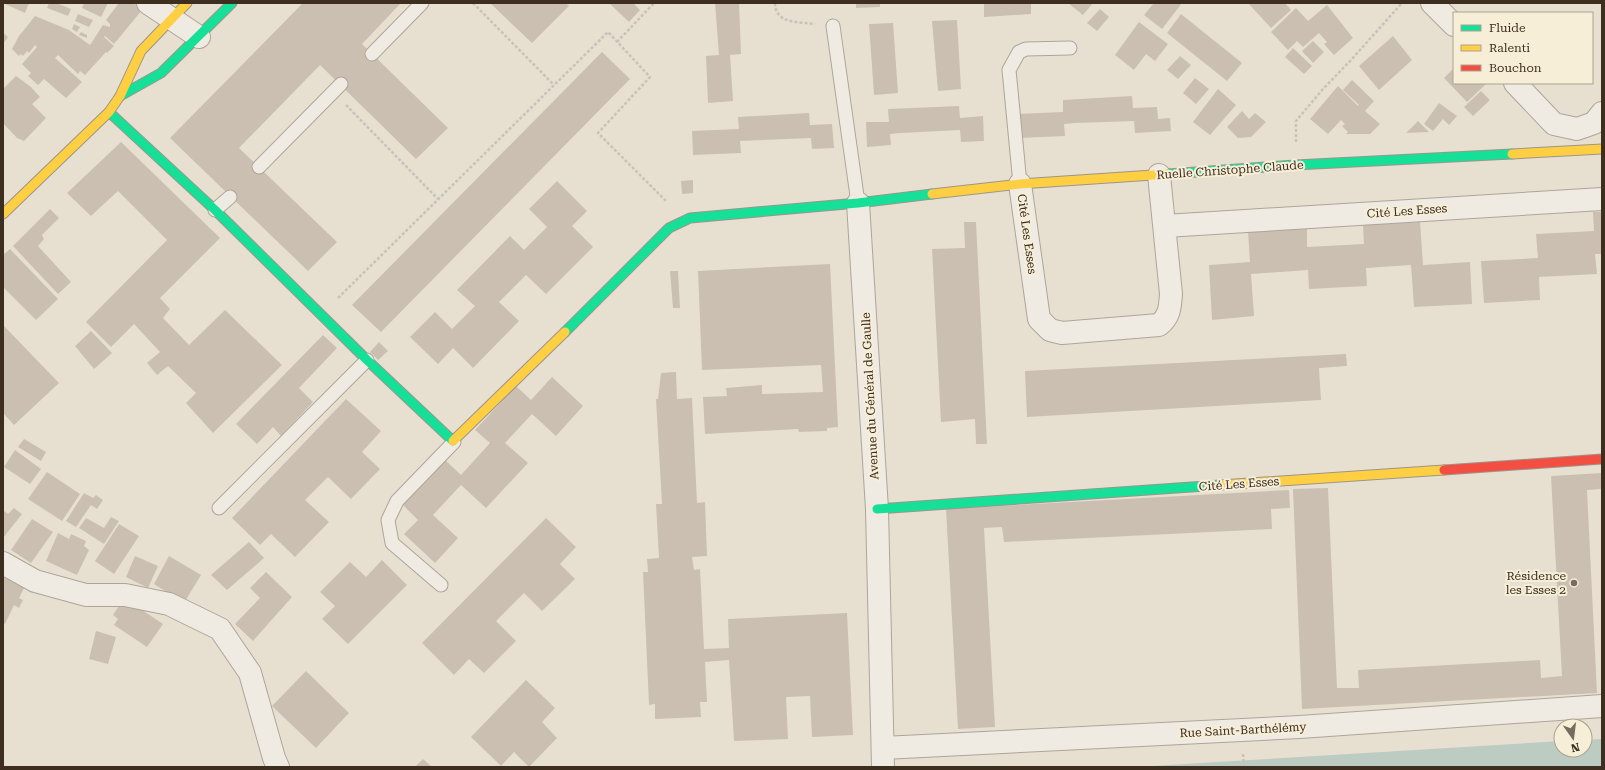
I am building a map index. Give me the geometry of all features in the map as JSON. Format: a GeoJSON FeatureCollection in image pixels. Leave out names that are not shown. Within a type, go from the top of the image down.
{"type":"FeatureCollection","features":[{"type":"Feature","properties":{"kind":"street"},"geometry":{"type":"LineString","coordinates":[[148,3],[199,37]]}},
{"type":"Feature","properties":{"kind":"street"},"geometry":{"type":"LineString","coordinates":[[3,214],[109,112],[120,96],[141,51],[187,3]]}},
{"type":"Feature","properties":{"kind":"street"},"geometry":{"type":"LineString","coordinates":[[120,96],[161,73],[232,3]]}},
{"type":"Feature","properties":{"kind":"street"},"geometry":{"type":"LineString","coordinates":[[1432,3],[1453,24]]}},
{"type":"Feature","properties":{"kind":"street"},"geometry":{"type":"LineString","coordinates":[[1516,84],[1554,124],[1577,130],[1594,123],[1602,113]]}},
{"type":"Feature","properties":{"kind":"street"},"geometry":{"type":"LineString","coordinates":[[109,112],[215,210],[322,313],[367,360],[454,442]]}},
{"type":"Feature","properties":{"kind":"street","name":"Ruelle Christophe Claude"},"geometry":{"type":"LineString","coordinates":[[454,442],[668,228],[690,218],[858,203],[1020,184],[1295,165],[1602,149]]}},
{"type":"Feature","properties":{"kind":"street","name":"Cité Les Esses"},"geometry":{"type":"LineString","coordinates":[[1020,184],[1039,319],[1050,330],[1062,332],[1159,326],[1170,312],[1171,294],[1159,175]]}},
{"type":"Feature","properties":{"kind":"street","name":"Cité Les Esses"},"geometry":{"type":"LineString","coordinates":[[1165,226],[1602,199]]}},
{"type":"Feature","properties":{"kind":"street","name":"Avenue du Général de Gaulle"},"geometry":{"type":"LineString","coordinates":[[858,203],[876,509],[883,760]]}},
{"type":"Feature","properties":{"kind":"street","name":"Cité Les Esses"},"geometry":{"type":"LineString","coordinates":[[876,509],[1602,459]]}},
{"type":"Feature","properties":{"kind":"street"},"geometry":{"type":"LineString","coordinates":[[3,563],[34,581],[86,596],[124,595],[169,604],[220,629],[250,673],[274,758],[278,767]]}},
{"type":"Feature","properties":{"kind":"street","name":"Rue Saint-Barthélémy"},"geometry":{"type":"LineString","coordinates":[[883,760],[1300,727],[1602,706]]}},
{"type":"Feature","properties":{"kind":"lane"},"geometry":{"type":"LineString","coordinates":[[372,54],[422,3]]}},
{"type":"Feature","properties":{"kind":"lane","name":"Avenue du Général de Gaulle"},"geometry":{"type":"LineString","coordinates":[[833,26],[858,203]]}},
{"type":"Feature","properties":{"kind":"lane"},"geometry":{"type":"LineString","coordinates":[[1020,184],[1009,70],[1019,52],[1026,49],[1070,48]]}},
{"type":"Feature","properties":{"kind":"lane"},"geometry":{"type":"LineString","coordinates":[[259,167],[337,88]]}},
{"type":"Feature","properties":{"kind":"lane"},"geometry":{"type":"LineString","coordinates":[[215,210],[230,197]]}},
{"type":"Feature","properties":{"kind":"lane"},"geometry":{"type":"LineString","coordinates":[[219,508],[367,360]]}},
{"type":"Feature","properties":{"kind":"lane"},"geometry":{"type":"LineString","coordinates":[[441,585],[392,542],[388,520],[397,501],[454,442]]}},
{"type":"Feature","properties":{"kind":"path"},"geometry":{"type":"LineString","coordinates":[[473,3],[554,85]]}},
{"type":"Feature","properties":{"kind":"path"},"geometry":{"type":"LineString","coordinates":[[617,42],[654,3]]}},
{"type":"Feature","properties":{"kind":"path"},"geometry":{"type":"LineString","coordinates":[[775,3],[775,8],[778,15],[785,20],[833,26]]}},
{"type":"Feature","properties":{"kind":"path"},"geometry":{"type":"LineString","coordinates":[[1295,165],[1296,121],[1323,89],[1402,3]]}},
{"type":"Feature","properties":{"kind":"path"},"geometry":{"type":"LineString","coordinates":[[322,313],[608,32],[650,77],[598,133],[685,221]]}},
{"type":"Feature","properties":{"kind":"path"},"geometry":{"type":"LineString","coordinates":[[337,88],[438,198]]}},
{"type":"Feature","properties":{"kind":"path"},"geometry":{"type":"LineString","coordinates":[[1243,746],[1244,767]]}},
{"type":"Feature","properties":{"kind":"shaded area"},"geometry":{"type":"Polygon","coordinates":[[[1602,739],[1602,767],[1136,767],[1553,741],[1553,758],[1593,758],[1593,740],[1602,739]]]}},
{"type":"Feature","properties":{"kind":"building"},"geometry":{"type":"Polygon","coordinates":[[[3,3],[29,3],[25,13],[3,3]]]}},
{"type":"Feature","properties":{"kind":"building"},"geometry":{"type":"Polygon","coordinates":[[[49,3],[56,3],[71,9],[68,16],[47,8],[49,3]]]}},
{"type":"Feature","properties":{"kind":"building"},"geometry":{"type":"Polygon","coordinates":[[[84,3],[108,3],[101,17],[82,8],[84,3]]]}},
{"type":"Feature","properties":{"kind":"building"},"geometry":{"type":"Polygon","coordinates":[[[119,3],[134,3],[142,10],[114,44],[105,36],[104,37],[114,46],[107,53],[106,52],[85,75],[80,71],[78,74],[58,55],[55,58],[82,82],[66,98],[44,79],[38,85],[28,76],[31,73],[22,64],[37,47],[35,45],[29,53],[27,51],[23,56],[21,54],[19,56],[12,49],[19,36],[35,16],[69,30],[90,45],[103,25],[110,27],[110,24],[106,20],[119,3]]]}},
{"type":"Feature","properties":{"kind":"building"},"geometry":{"type":"Polygon","coordinates":[[[303,3],[401,3],[362,44],[448,128],[416,159],[320,65],[239,148],[337,242],[308,271],[170,138],[303,3]]]}},
{"type":"Feature","properties":{"kind":"building"},"geometry":{"type":"Polygon","coordinates":[[[490,3],[566,3],[569,6],[532,43],[490,3]]]}},
{"type":"Feature","properties":{"kind":"building"},"geometry":{"type":"Polygon","coordinates":[[[609,3],[633,3],[640,10],[629,22],[609,3]]]}},
{"type":"Feature","properties":{"kind":"building"},"geometry":{"type":"Polygon","coordinates":[[[715,3],[739,3],[741,54],[730,55],[733,101],[708,103],[706,56],[719,55],[715,3]]]}},
{"type":"Feature","properties":{"kind":"building"},"geometry":{"type":"Polygon","coordinates":[[[856,3],[880,3],[880,7],[856,8],[856,3]]]}},
{"type":"Feature","properties":{"kind":"building"},"geometry":{"type":"Polygon","coordinates":[[[984,3],[1031,3],[1031,14],[984,17],[984,3]]]}},
{"type":"Feature","properties":{"kind":"building"},"geometry":{"type":"Polygon","coordinates":[[[1068,3],[1093,3],[1083,15],[1068,3]]]}},
{"type":"Feature","properties":{"kind":"building"},"geometry":{"type":"Polygon","coordinates":[[[1154,3],[1182,3],[1162,29],[1144,15],[1154,3]]]}},
{"type":"Feature","properties":{"kind":"building"},"geometry":{"type":"Polygon","coordinates":[[[1248,3],[1285,3],[1291,10],[1271,28],[1248,3]]]}},
{"type":"Feature","properties":{"kind":"building"},"geometry":{"type":"Polygon","coordinates":[[[1327,5],[1353,38],[1334,55],[1324,44],[1327,42],[1319,33],[1303,47],[1297,41],[1288,50],[1271,32],[1296,8],[1308,21],[1327,5]]]}},
{"type":"Feature","properties":{"kind":"building"},"geometry":{"type":"Polygon","coordinates":[[[1100,9],[1109,17],[1097,31],[1087,23],[1100,9]]]}},
{"type":"Feature","properties":{"kind":"building"},"geometry":{"type":"Polygon","coordinates":[[[78,14],[93,20],[89,27],[75,21],[78,14]]]}},
{"type":"Feature","properties":{"kind":"building"},"geometry":{"type":"Polygon","coordinates":[[[1181,14],[1242,63],[1227,81],[1167,33],[1181,14]]]}},
{"type":"Feature","properties":{"kind":"building"},"geometry":{"type":"Polygon","coordinates":[[[957,20],[961,89],[938,91],[932,21],[957,20]]]}},
{"type":"Feature","properties":{"kind":"building"},"geometry":{"type":"Polygon","coordinates":[[[1139,22],[1168,44],[1155,61],[1146,54],[1134,70],[1115,55],[1139,22]]]}},
{"type":"Feature","properties":{"kind":"building"},"geometry":{"type":"Polygon","coordinates":[[[893,23],[898,93],[874,95],[869,24],[893,23]]]}},
{"type":"Feature","properties":{"kind":"building"},"geometry":{"type":"Polygon","coordinates":[[[74,24],[80,27],[77,32],[72,29],[74,24]]]}},
{"type":"Feature","properties":{"kind":"building"},"geometry":{"type":"Polygon","coordinates":[[[81,32],[87,35],[87,38],[79,35],[81,32]]]}},
{"type":"Feature","properties":{"kind":"building"},"geometry":{"type":"Polygon","coordinates":[[[3,33],[8,37],[3,44],[3,33]]]}},
{"type":"Feature","properties":{"kind":"building"},"geometry":{"type":"Polygon","coordinates":[[[1393,36],[1412,60],[1379,90],[1359,66],[1393,36]]]}},
{"type":"Feature","properties":{"kind":"building"},"geometry":{"type":"Polygon","coordinates":[[[1313,41],[1324,52],[1313,63],[1302,51],[1313,41]]]}},
{"type":"Feature","properties":{"kind":"building"},"geometry":{"type":"Polygon","coordinates":[[[1293,48],[1312,66],[1304,74],[1285,57],[1293,48]]]}},
{"type":"Feature","properties":{"kind":"building"},"geometry":{"type":"Polygon","coordinates":[[[602,52],[630,79],[381,332],[352,305],[602,52]]]}},
{"type":"Feature","properties":{"kind":"building"},"geometry":{"type":"Polygon","coordinates":[[[1180,56],[1191,65],[1178,79],[1167,70],[1180,56]]]}},
{"type":"Feature","properties":{"kind":"building"},"geometry":{"type":"Polygon","coordinates":[[[1453,69],[1453,84],[1486,84],[1467,102],[1444,78],[1453,69]]]}},
{"type":"Feature","properties":{"kind":"building"},"geometry":{"type":"Polygon","coordinates":[[[16,76],[31,87],[40,97],[32,104],[46,118],[24,141],[17,138],[3,123],[3,89],[16,76]]]}},
{"type":"Feature","properties":{"kind":"building"},"geometry":{"type":"Polygon","coordinates":[[[1195,78],[1209,89],[1196,104],[1183,93],[1195,78]]]}},
{"type":"Feature","properties":{"kind":"building"},"geometry":{"type":"Polygon","coordinates":[[[1352,80],[1374,101],[1365,111],[1380,124],[1370,134],[1346,134],[1348,132],[1342,126],[1345,124],[1341,120],[1328,134],[1310,119],[1338,86],[1358,106],[1359,105],[1343,90],[1352,80]]]}},
{"type":"Feature","properties":{"kind":"building"},"geometry":{"type":"Polygon","coordinates":[[[1218,89],[1236,105],[1210,135],[1193,122],[1218,89]]]}},
{"type":"Feature","properties":{"kind":"building"},"geometry":{"type":"Polygon","coordinates":[[[1481,91],[1490,100],[1473,116],[1464,107],[1481,91]]]}},
{"type":"Feature","properties":{"kind":"building"},"geometry":{"type":"Polygon","coordinates":[[[1132,96],[1133,108],[1157,107],[1158,119],[1170,118],[1171,131],[1135,133],[1134,121],[1075,123],[1064,124],[1065,136],[1019,138],[1017,114],[1063,112],[1063,100],[1132,96]]]}},
{"type":"Feature","properties":{"kind":"building"},"geometry":{"type":"Polygon","coordinates":[[[1439,103],[1457,116],[1449,125],[1443,119],[1433,131],[1424,124],[1439,103]]]}},
{"type":"Feature","properties":{"kind":"building"},"geometry":{"type":"Polygon","coordinates":[[[959,106],[960,118],[983,116],[984,141],[961,142],[960,130],[901,133],[890,134],[891,145],[867,147],[866,122],[889,122],[888,109],[959,106]]]}},
{"type":"Feature","properties":{"kind":"building"},"geometry":{"type":"Polygon","coordinates":[[[1242,111],[1249,119],[1255,113],[1266,122],[1251,137],[1238,138],[1227,127],[1242,111]]]}},
{"type":"Feature","properties":{"kind":"building"},"geometry":{"type":"Polygon","coordinates":[[[809,113],[810,125],[832,124],[834,148],[812,149],[811,138],[740,141],[741,153],[693,155],[692,131],[739,129],[738,117],[809,113]]]}},
{"type":"Feature","properties":{"kind":"building"},"geometry":{"type":"Polygon","coordinates":[[[1418,121],[1429,132],[1406,133],[1418,121]]]}},
{"type":"Feature","properties":{"kind":"building"},"geometry":{"type":"Polygon","coordinates":[[[121,142],[220,238],[160,298],[170,309],[163,318],[189,345],[225,310],[282,365],[213,433],[186,403],[196,393],[168,366],[157,375],[147,363],[160,352],[134,324],[111,347],[86,322],[167,240],[118,191],[91,216],[67,193],[121,142]]]}},
{"type":"Feature","properties":{"kind":"building"},"geometry":{"type":"Polygon","coordinates":[[[693,180],[693,193],[682,194],[681,181],[693,180]]]}},
{"type":"Feature","properties":{"kind":"building"},"geometry":{"type":"Polygon","coordinates":[[[557,181],[587,211],[572,226],[593,247],[546,294],[526,275],[499,302],[519,321],[473,368],[453,348],[438,364],[410,337],[435,312],[452,329],[475,306],[457,290],[510,236],[524,250],[547,227],[529,209],[557,181]]]}},
{"type":"Feature","properties":{"kind":"building"},"geometry":{"type":"Polygon","coordinates":[[[50,209],[59,218],[42,235],[44,239],[38,246],[71,282],[58,294],[13,246],[50,209]]]}},
{"type":"Feature","properties":{"kind":"building"},"geometry":{"type":"Polygon","coordinates":[[[1593,212],[1602,212],[1602,254],[1595,254],[1597,274],[1539,277],[1540,300],[1484,303],[1481,261],[1538,258],[1536,234],[1594,231],[1593,212]]]}},
{"type":"Feature","properties":{"kind":"building"},"geometry":{"type":"Polygon","coordinates":[[[964,222],[976,222],[987,444],[976,444],[975,419],[941,422],[932,249],[965,248],[964,222]]]}},
{"type":"Feature","properties":{"kind":"building"},"geometry":{"type":"Polygon","coordinates":[[[1420,222],[1423,265],[1470,262],[1472,304],[1414,307],[1411,265],[1366,268],[1367,286],[1309,289],[1308,270],[1251,274],[1254,316],[1212,320],[1209,265],[1250,262],[1248,231],[1307,229],[1307,247],[1364,244],[1363,225],[1420,222]]]}},
{"type":"Feature","properties":{"kind":"building"},"geometry":{"type":"Polygon","coordinates":[[[10,249],[58,299],[36,320],[4,288],[3,290],[3,255],[10,249]]]}},
{"type":"Feature","properties":{"kind":"building"},"geometry":{"type":"Polygon","coordinates":[[[830,264],[838,427],[827,428],[827,431],[799,432],[798,429],[705,434],[703,397],[727,396],[726,388],[762,385],[762,394],[823,392],[821,365],[702,370],[698,271],[830,264]]]}},
{"type":"Feature","properties":{"kind":"building"},"geometry":{"type":"Polygon","coordinates":[[[670,271],[678,271],[680,308],[673,308],[670,271]]]}},
{"type":"Feature","properties":{"kind":"building"},"geometry":{"type":"Polygon","coordinates":[[[3,325],[59,383],[14,425],[3,413],[3,325]]]}},
{"type":"Feature","properties":{"kind":"building"},"geometry":{"type":"Polygon","coordinates":[[[91,331],[112,353],[94,369],[75,346],[91,331]]]}},
{"type":"Feature","properties":{"kind":"building"},"geometry":{"type":"Polygon","coordinates":[[[323,335],[337,348],[299,388],[313,402],[281,436],[273,427],[257,444],[236,424],[323,335]]]}},
{"type":"Feature","properties":{"kind":"building"},"geometry":{"type":"Polygon","coordinates":[[[379,342],[388,351],[378,360],[370,352],[379,342]]]}},
{"type":"Feature","properties":{"kind":"building"},"geometry":{"type":"Polygon","coordinates":[[[1346,354],[1347,366],[1319,368],[1321,400],[1027,417],[1025,371],[1346,354]]]}},
{"type":"Feature","properties":{"kind":"building"},"geometry":{"type":"Polygon","coordinates":[[[676,372],[677,399],[692,398],[697,503],[705,502],[707,556],[692,557],[694,570],[700,569],[704,649],[729,648],[728,619],[847,613],[853,735],[812,737],[810,696],[786,697],[788,739],[734,741],[729,660],[705,662],[707,702],[700,702],[701,717],[655,719],[655,704],[649,705],[643,572],[648,572],[647,559],[659,558],[656,504],[662,504],[656,399],[658,399],[661,373],[676,372]]]}},
{"type":"Feature","properties":{"kind":"building"},"geometry":{"type":"Polygon","coordinates":[[[552,377],[583,406],[556,436],[532,414],[505,443],[528,463],[486,508],[461,485],[433,515],[458,538],[435,563],[404,534],[418,520],[400,502],[442,457],[461,475],[490,443],[475,430],[516,386],[531,400],[552,377]]]}},
{"type":"Feature","properties":{"kind":"building"},"geometry":{"type":"Polygon","coordinates":[[[346,399],[381,431],[362,452],[380,469],[351,499],[328,477],[305,500],[329,522],[295,557],[271,534],[260,545],[232,518],[346,399]]]}},
{"type":"Feature","properties":{"kind":"building"},"geometry":{"type":"Polygon","coordinates":[[[24,439],[46,452],[41,461],[18,447],[24,439]]]}},
{"type":"Feature","properties":{"kind":"building"},"geometry":{"type":"Polygon","coordinates":[[[15,450],[41,469],[30,484],[4,467],[15,450]]]}},
{"type":"Feature","properties":{"kind":"building"},"geometry":{"type":"Polygon","coordinates":[[[47,472],[80,494],[62,521],[28,499],[47,472]]]}},
{"type":"Feature","properties":{"kind":"building"},"geometry":{"type":"Polygon","coordinates":[[[1602,473],[1602,489],[1587,490],[1597,693],[1302,709],[1293,489],[1328,488],[1337,688],[1359,688],[1358,670],[1540,660],[1541,678],[1562,676],[1551,476],[1602,473]]]}},
{"type":"Feature","properties":{"kind":"building"},"geometry":{"type":"Polygon","coordinates":[[[1289,490],[1290,508],[1271,509],[1272,529],[1004,542],[1002,527],[984,528],[995,727],[958,729],[946,509],[1289,490]]]}},
{"type":"Feature","properties":{"kind":"building"},"geometry":{"type":"Polygon","coordinates":[[[84,493],[93,498],[96,495],[103,500],[97,509],[91,505],[76,527],[66,521],[84,493]]]}},
{"type":"Feature","properties":{"kind":"building"},"geometry":{"type":"Polygon","coordinates":[[[14,508],[22,514],[3,538],[3,510],[8,514],[14,508]]]}},
{"type":"Feature","properties":{"kind":"building"},"geometry":{"type":"Polygon","coordinates":[[[111,517],[119,521],[104,544],[79,528],[86,518],[104,528],[111,517]]]}},
{"type":"Feature","properties":{"kind":"building"},"geometry":{"type":"Polygon","coordinates":[[[546,518],[576,547],[560,564],[575,579],[542,611],[524,593],[496,621],[516,641],[484,673],[469,659],[454,675],[422,643],[546,518]]]}},
{"type":"Feature","properties":{"kind":"building"},"geometry":{"type":"Polygon","coordinates":[[[32,519],[53,532],[31,563],[11,550],[32,519]]]}},
{"type":"Feature","properties":{"kind":"building"},"geometry":{"type":"Polygon","coordinates":[[[119,524],[139,536],[114,574],[95,561],[119,524]]]}},
{"type":"Feature","properties":{"kind":"building"},"geometry":{"type":"Polygon","coordinates":[[[58,533],[69,539],[71,534],[86,541],[84,546],[89,550],[77,575],[46,561],[58,533]]]}},
{"type":"Feature","properties":{"kind":"building"},"geometry":{"type":"Polygon","coordinates":[[[249,542],[264,558],[227,590],[211,575],[249,542]]]}},
{"type":"Feature","properties":{"kind":"building"},"geometry":{"type":"Polygon","coordinates":[[[135,556],[158,566],[148,588],[126,577],[135,556]]]}},
{"type":"Feature","properties":{"kind":"building"},"geometry":{"type":"Polygon","coordinates":[[[169,556],[201,575],[184,603],[154,584],[169,556]]]}},
{"type":"Feature","properties":{"kind":"building"},"geometry":{"type":"Polygon","coordinates":[[[382,560],[407,585],[348,644],[322,619],[335,606],[320,592],[350,562],[366,577],[382,560]]]}},
{"type":"Feature","properties":{"kind":"building"},"geometry":{"type":"Polygon","coordinates":[[[3,572],[26,584],[19,598],[23,600],[19,608],[14,605],[5,624],[3,623],[3,572]]]}},
{"type":"Feature","properties":{"kind":"building"},"geometry":{"type":"Polygon","coordinates":[[[266,572],[292,597],[253,641],[235,624],[260,598],[250,588],[266,572]]]}},
{"type":"Feature","properties":{"kind":"building"},"geometry":{"type":"Polygon","coordinates":[[[124,598],[163,624],[147,647],[114,625],[118,619],[113,615],[124,598]]]}},
{"type":"Feature","properties":{"kind":"building"},"geometry":{"type":"Polygon","coordinates":[[[96,631],[116,637],[108,664],[89,659],[96,631]]]}},
{"type":"Feature","properties":{"kind":"building"},"geometry":{"type":"Polygon","coordinates":[[[306,671],[349,713],[316,748],[272,706],[306,671]]]}},
{"type":"Feature","properties":{"kind":"building"},"geometry":{"type":"Polygon","coordinates":[[[526,680],[555,708],[542,722],[557,738],[529,767],[514,752],[501,766],[471,737],[526,680]]]}},
{"type":"Feature","properties":{"kind":"building"},"geometry":{"type":"Polygon","coordinates":[[[423,759],[432,767],[415,767],[423,759]]]}},
{"type":"Feature","properties":{"kind":"traffic: fast"},"geometry":{"type":"LineString","coordinates":[[120,96],[161,73],[232,3]]}},
{"type":"Feature","properties":{"kind":"traffic: fast"},"geometry":{"type":"LineString","coordinates":[[109,112],[215,210],[367,360],[453,441]]}},
{"type":"Feature","properties":{"kind":"traffic: fast"},"geometry":{"type":"LineString","coordinates":[[1168,174],[1295,165],[1512,154]]}},
{"type":"Feature","properties":{"kind":"traffic: fast"},"geometry":{"type":"LineString","coordinates":[[565,332],[669,228],[690,218],[858,203],[932,194]]}},
{"type":"Feature","properties":{"kind":"traffic: fast"},"geometry":{"type":"LineString","coordinates":[[877,509],[1220,485]]}},
{"type":"Feature","properties":{"kind":"traffic: slow"},"geometry":{"type":"LineString","coordinates":[[3,214],[109,112],[120,96],[141,51],[187,3]]}},
{"type":"Feature","properties":{"kind":"traffic: slow"},"geometry":{"type":"LineString","coordinates":[[1512,154],[1602,149]]}},
{"type":"Feature","properties":{"kind":"traffic: slow"},"geometry":{"type":"LineString","coordinates":[[932,194],[1020,184],[1168,174]]}},
{"type":"Feature","properties":{"kind":"traffic: slow"},"geometry":{"type":"LineString","coordinates":[[453,441],[565,332]]}},
{"type":"Feature","properties":{"kind":"traffic: slow"},"geometry":{"type":"LineString","coordinates":[[1220,485],[1444,470]]}},
{"type":"Feature","properties":{"kind":"traffic: jam"},"geometry":{"type":"LineString","coordinates":[[1444,470],[1602,459]]}},
{"type":"Feature","properties":{"kind":"place","name":"Résidence les Esses 2"},"geometry":{"type":"Point","coordinates":[1574,583]}}]}
